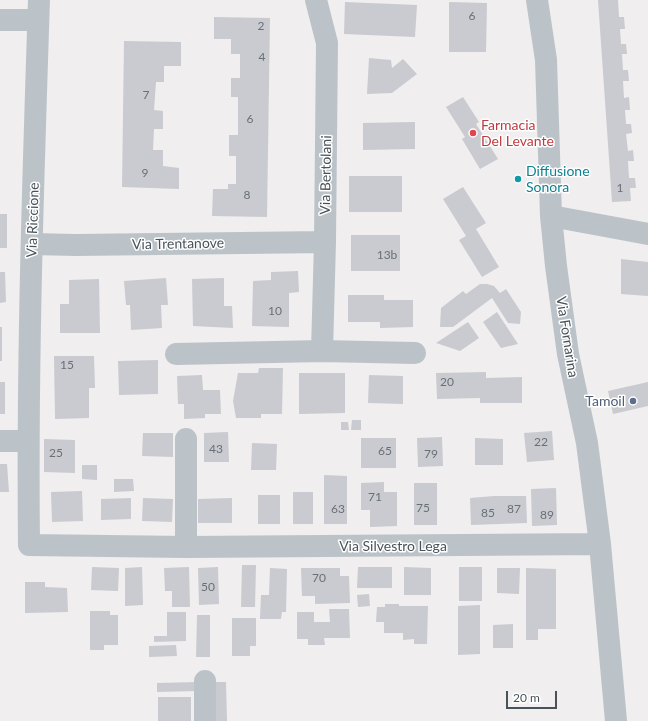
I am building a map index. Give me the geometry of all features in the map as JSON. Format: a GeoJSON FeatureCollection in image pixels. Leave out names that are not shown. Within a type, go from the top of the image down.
{"type":"FeatureCollection","features":[{"type":"Feature","properties":{"kind":"street","name":"Via Bertolani"},"geometry":{"type":"LineString","coordinates":[[316,0],[327,43],[325,242],[322,352]]}},
{"type":"Feature","properties":{"kind":"street","name":"Via Fornarina"},"geometry":{"type":"LineString","coordinates":[[537,0],[546,60],[551,216],[556,266],[566,340],[587,443],[600,544],[616,721]]}},
{"type":"Feature","properties":{"kind":"street"},"geometry":{"type":"LineString","coordinates":[[0,20],[39,10]]}},
{"type":"Feature","properties":{"kind":"street","name":"Via Riccione"},"geometry":{"type":"LineString","coordinates":[[28,441],[39,10]]}},
{"type":"Feature","properties":{"kind":"street"},"geometry":{"type":"LineString","coordinates":[[551,216],[648,234]]}},
{"type":"Feature","properties":{"kind":"street","name":"Via Trentanove"},"geometry":{"type":"LineString","coordinates":[[32,244],[76,246],[325,242]]}},
{"type":"Feature","properties":{"kind":"street"},"geometry":{"type":"LineString","coordinates":[[176,354],[322,352],[415,353]]}},
{"type":"Feature","properties":{"kind":"street"},"geometry":{"type":"LineString","coordinates":[[186,439],[186,547]]}},
{"type":"Feature","properties":{"kind":"street"},"geometry":{"type":"LineString","coordinates":[[0,441],[28,441]]}},
{"type":"Feature","properties":{"kind":"street","name":"Via Silvestro Lega"},"geometry":{"type":"LineString","coordinates":[[28,441],[29,545],[186,547],[600,544]]}},
{"type":"Feature","properties":{"kind":"street"},"geometry":{"type":"LineString","coordinates":[[205,681],[206,721]]}},
{"type":"Feature","properties":{"kind":"building"},"geometry":{"type":"Polygon","coordinates":[[[598,0],[618,0],[619,17],[624,17],[625,29],[620,29],[621,44],[626,44],[627,54],[622,54],[623,70],[628,70],[629,81],[623,81],[624,98],[629,97],[630,110],[625,110],[626,124],[631,124],[632,133],[626,134],[628,151],[633,150],[634,161],[628,161],[629,178],[635,178],[636,188],[630,188],[631,201],[612,202],[598,0]]]}},
{"type":"Feature","properties":{"kind":"building"},"geometry":{"type":"Polygon","coordinates":[[[345,2],[417,5],[415,37],[344,34],[345,2]]]}},
{"type":"Feature","properties":{"kind":"building"},"geometry":{"type":"Polygon","coordinates":[[[449,2],[487,3],[486,52],[449,52],[449,2]]]}},
{"type":"Feature","properties":{"kind":"building"},"geometry":{"type":"Polygon","coordinates":[[[214,17],[270,18],[267,217],[212,216],[213,189],[228,189],[228,184],[236,184],[236,156],[229,156],[229,135],[238,135],[238,97],[231,97],[231,78],[240,78],[240,54],[231,54],[231,39],[214,39],[214,17]]]}},
{"type":"Feature","properties":{"kind":"building"},"geometry":{"type":"Polygon","coordinates":[[[124,41],[181,42],[181,66],[164,66],[164,82],[156,82],[154,110],[163,111],[163,129],[154,129],[153,150],[163,150],[163,166],[179,168],[179,189],[122,187],[124,41]]]}},
{"type":"Feature","properties":{"kind":"building"},"geometry":{"type":"Polygon","coordinates":[[[369,58],[391,60],[392,68],[403,59],[417,74],[392,93],[367,94],[369,58]]]}},
{"type":"Feature","properties":{"kind":"building"},"geometry":{"type":"Polygon","coordinates":[[[463,97],[479,122],[476,124],[498,159],[480,169],[462,139],[465,137],[446,107],[463,97]]]}},
{"type":"Feature","properties":{"kind":"building"},"geometry":{"type":"Polygon","coordinates":[[[415,122],[415,149],[363,150],[363,123],[415,122]]]}},
{"type":"Feature","properties":{"kind":"building"},"geometry":{"type":"Polygon","coordinates":[[[349,176],[402,176],[402,212],[349,212],[349,176]]]}},
{"type":"Feature","properties":{"kind":"building"},"geometry":{"type":"Polygon","coordinates":[[[463,187],[486,223],[476,229],[499,267],[482,277],[459,240],[466,236],[443,199],[463,187]]]}},
{"type":"Feature","properties":{"kind":"building"},"geometry":{"type":"Polygon","coordinates":[[[0,214],[7,214],[7,248],[0,248],[0,214]]]}},
{"type":"Feature","properties":{"kind":"building"},"geometry":{"type":"Polygon","coordinates":[[[351,235],[400,235],[400,271],[351,271],[351,235]]]}},
{"type":"Feature","properties":{"kind":"building"},"geometry":{"type":"Polygon","coordinates":[[[621,259],[648,262],[648,296],[621,294],[621,259]]]}},
{"type":"Feature","properties":{"kind":"building"},"geometry":{"type":"Polygon","coordinates":[[[298,271],[299,292],[289,293],[289,327],[252,326],[253,281],[271,280],[271,272],[298,271]]]}},
{"type":"Feature","properties":{"kind":"building"},"geometry":{"type":"Polygon","coordinates":[[[0,272],[5,272],[6,302],[0,303],[0,272]]]}},
{"type":"Feature","properties":{"kind":"building"},"geometry":{"type":"Polygon","coordinates":[[[166,278],[168,305],[161,305],[162,328],[131,330],[130,305],[126,305],[124,281],[166,278]]]}},
{"type":"Feature","properties":{"kind":"building"},"geometry":{"type":"Polygon","coordinates":[[[224,278],[224,306],[232,306],[233,328],[193,326],[192,279],[224,278]]]}},
{"type":"Feature","properties":{"kind":"building"},"geometry":{"type":"Polygon","coordinates":[[[99,279],[100,333],[60,333],[60,304],[69,304],[69,280],[99,279]]]}},
{"type":"Feature","properties":{"kind":"building"},"geometry":{"type":"Polygon","coordinates":[[[480,284],[494,286],[500,293],[506,289],[521,312],[520,324],[508,323],[492,298],[453,327],[440,327],[441,308],[463,291],[466,294],[480,284]]]}},
{"type":"Feature","properties":{"kind":"building"},"geometry":{"type":"Polygon","coordinates":[[[348,295],[384,295],[384,300],[413,300],[413,327],[380,328],[380,322],[348,322],[348,295]]]}},
{"type":"Feature","properties":{"kind":"building"},"geometry":{"type":"Polygon","coordinates":[[[497,312],[518,344],[501,348],[483,322],[497,312]]]}},
{"type":"Feature","properties":{"kind":"building"},"geometry":{"type":"Polygon","coordinates":[[[468,322],[479,338],[460,351],[436,343],[468,322]]]}},
{"type":"Feature","properties":{"kind":"building"},"geometry":{"type":"Polygon","coordinates":[[[0,327],[2,327],[2,361],[0,361],[0,327]]]}},
{"type":"Feature","properties":{"kind":"building"},"geometry":{"type":"Polygon","coordinates":[[[54,356],[94,356],[95,388],[89,388],[89,418],[55,419],[54,356]]]}},
{"type":"Feature","properties":{"kind":"building"},"geometry":{"type":"Polygon","coordinates":[[[158,360],[158,394],[119,395],[118,361],[158,360]]]}},
{"type":"Feature","properties":{"kind":"building"},"geometry":{"type":"Polygon","coordinates":[[[259,368],[283,368],[282,414],[261,414],[261,418],[236,418],[233,401],[238,373],[258,373],[259,368]]]}},
{"type":"Feature","properties":{"kind":"building"},"geometry":{"type":"Polygon","coordinates":[[[486,372],[486,378],[522,377],[522,403],[480,403],[480,398],[437,399],[436,373],[486,372]]]}},
{"type":"Feature","properties":{"kind":"building"},"geometry":{"type":"Polygon","coordinates":[[[299,373],[345,373],[345,413],[299,414],[299,373]]]}},
{"type":"Feature","properties":{"kind":"building"},"geometry":{"type":"Polygon","coordinates":[[[202,375],[203,390],[220,390],[221,414],[205,414],[205,418],[184,419],[184,404],[178,404],[177,376],[202,375]]]}},
{"type":"Feature","properties":{"kind":"building"},"geometry":{"type":"Polygon","coordinates":[[[369,375],[403,376],[403,404],[368,403],[369,375]]]}},
{"type":"Feature","properties":{"kind":"building"},"geometry":{"type":"Polygon","coordinates":[[[0,382],[5,382],[5,414],[0,414],[0,382]]]}},
{"type":"Feature","properties":{"kind":"building"},"geometry":{"type":"Polygon","coordinates":[[[648,382],[648,406],[613,414],[608,391],[648,382]]]}},
{"type":"Feature","properties":{"kind":"building"},"geometry":{"type":"Polygon","coordinates":[[[352,420],[361,420],[361,430],[351,430],[352,420]]]}},
{"type":"Feature","properties":{"kind":"building"},"geometry":{"type":"Polygon","coordinates":[[[341,422],[348,422],[349,430],[341,430],[341,422]]]}},
{"type":"Feature","properties":{"kind":"building"},"geometry":{"type":"Polygon","coordinates":[[[552,431],[554,460],[527,462],[524,433],[552,431]]]}},
{"type":"Feature","properties":{"kind":"building"},"geometry":{"type":"Polygon","coordinates":[[[228,432],[229,462],[204,462],[204,433],[228,432]]]}},
{"type":"Feature","properties":{"kind":"building"},"geometry":{"type":"Polygon","coordinates":[[[143,433],[173,433],[173,457],[142,456],[143,433]]]}},
{"type":"Feature","properties":{"kind":"building"},"geometry":{"type":"Polygon","coordinates":[[[442,437],[443,466],[418,467],[417,438],[442,437]]]}},
{"type":"Feature","properties":{"kind":"building"},"geometry":{"type":"Polygon","coordinates":[[[361,438],[396,438],[396,468],[361,468],[361,438]]]}},
{"type":"Feature","properties":{"kind":"building"},"geometry":{"type":"Polygon","coordinates":[[[475,438],[503,439],[503,465],[475,465],[475,438]]]}},
{"type":"Feature","properties":{"kind":"building"},"geometry":{"type":"Polygon","coordinates":[[[44,439],[75,440],[75,473],[44,472],[44,439]]]}},
{"type":"Feature","properties":{"kind":"building"},"geometry":{"type":"Polygon","coordinates":[[[252,443],[277,444],[276,470],[251,470],[252,443]]]}},
{"type":"Feature","properties":{"kind":"building"},"geometry":{"type":"Polygon","coordinates":[[[0,464],[7,464],[9,492],[0,492],[0,464]]]}},
{"type":"Feature","properties":{"kind":"building"},"geometry":{"type":"Polygon","coordinates":[[[82,465],[97,465],[97,480],[82,479],[82,465]]]}},
{"type":"Feature","properties":{"kind":"building"},"geometry":{"type":"Polygon","coordinates":[[[324,475],[347,476],[347,524],[324,524],[324,475]]]}},
{"type":"Feature","properties":{"kind":"building"},"geometry":{"type":"Polygon","coordinates":[[[114,479],[133,479],[134,491],[114,492],[114,479]]]}},
{"type":"Feature","properties":{"kind":"building"},"geometry":{"type":"Polygon","coordinates":[[[384,482],[384,492],[397,492],[397,526],[370,527],[370,510],[361,510],[361,483],[384,482]]]}},
{"type":"Feature","properties":{"kind":"building"},"geometry":{"type":"Polygon","coordinates":[[[414,483],[437,483],[437,525],[414,525],[414,483]]]}},
{"type":"Feature","properties":{"kind":"building"},"geometry":{"type":"Polygon","coordinates":[[[556,488],[557,525],[532,526],[531,489],[556,488]]]}},
{"type":"Feature","properties":{"kind":"building"},"geometry":{"type":"Polygon","coordinates":[[[82,491],[83,521],[52,522],[51,492],[82,491]]]}},
{"type":"Feature","properties":{"kind":"building"},"geometry":{"type":"Polygon","coordinates":[[[293,492],[313,492],[313,524],[293,524],[293,492]]]}},
{"type":"Feature","properties":{"kind":"building"},"geometry":{"type":"Polygon","coordinates":[[[258,495],[280,495],[280,524],[258,524],[258,495]]]}},
{"type":"Feature","properties":{"kind":"building"},"geometry":{"type":"Polygon","coordinates":[[[526,496],[527,523],[471,525],[470,498],[526,496]]]}},
{"type":"Feature","properties":{"kind":"building"},"geometry":{"type":"Polygon","coordinates":[[[131,498],[131,519],[101,520],[101,499],[131,498]]]}},
{"type":"Feature","properties":{"kind":"building"},"geometry":{"type":"Polygon","coordinates":[[[143,498],[173,499],[172,522],[142,521],[143,498]]]}},
{"type":"Feature","properties":{"kind":"building"},"geometry":{"type":"Polygon","coordinates":[[[232,498],[232,523],[198,523],[198,499],[232,498]]]}},
{"type":"Feature","properties":{"kind":"building"},"geometry":{"type":"Polygon","coordinates":[[[242,565],[256,565],[255,607],[241,607],[242,565]]]}},
{"type":"Feature","properties":{"kind":"building"},"geometry":{"type":"Polygon","coordinates":[[[92,567],[119,568],[118,591],[91,590],[92,567]]]}},
{"type":"Feature","properties":{"kind":"building"},"geometry":{"type":"Polygon","coordinates":[[[142,567],[143,605],[125,606],[125,568],[142,567]]]}},
{"type":"Feature","properties":{"kind":"building"},"geometry":{"type":"Polygon","coordinates":[[[189,567],[190,607],[172,607],[172,591],[165,591],[164,568],[189,567]]]}},
{"type":"Feature","properties":{"kind":"building"},"geometry":{"type":"Polygon","coordinates":[[[218,567],[219,604],[199,605],[198,568],[218,567]]]}},
{"type":"Feature","properties":{"kind":"building"},"geometry":{"type":"Polygon","coordinates":[[[358,567],[392,567],[392,588],[357,588],[358,567]]]}},
{"type":"Feature","properties":{"kind":"building"},"geometry":{"type":"Polygon","coordinates":[[[404,567],[431,568],[431,595],[404,595],[404,567]]]}},
{"type":"Feature","properties":{"kind":"building"},"geometry":{"type":"Polygon","coordinates":[[[459,567],[482,567],[482,601],[459,601],[459,567]]]}},
{"type":"Feature","properties":{"kind":"building"},"geometry":{"type":"Polygon","coordinates":[[[270,568],[287,569],[286,612],[282,612],[281,619],[260,619],[261,595],[269,595],[270,568]]]}},
{"type":"Feature","properties":{"kind":"building"},"geometry":{"type":"Polygon","coordinates":[[[301,568],[340,568],[340,576],[349,576],[350,603],[315,604],[315,596],[302,596],[301,568]]]}},
{"type":"Feature","properties":{"kind":"building"},"geometry":{"type":"Polygon","coordinates":[[[497,568],[520,568],[519,594],[497,593],[497,568]]]}},
{"type":"Feature","properties":{"kind":"building"},"geometry":{"type":"Polygon","coordinates":[[[526,568],[556,569],[556,629],[538,629],[538,640],[526,640],[526,568]]]}},
{"type":"Feature","properties":{"kind":"building"},"geometry":{"type":"Polygon","coordinates":[[[25,582],[45,582],[45,587],[67,588],[68,612],[25,613],[25,582]]]}},
{"type":"Feature","properties":{"kind":"building"},"geometry":{"type":"Polygon","coordinates":[[[369,594],[370,606],[358,607],[357,595],[369,594]]]}},
{"type":"Feature","properties":{"kind":"building"},"geometry":{"type":"Polygon","coordinates":[[[385,604],[399,604],[399,606],[428,606],[427,644],[414,644],[414,639],[403,640],[403,633],[384,633],[384,622],[376,622],[377,607],[385,607],[385,604]]]}},
{"type":"Feature","properties":{"kind":"building"},"geometry":{"type":"Polygon","coordinates":[[[480,605],[480,654],[458,655],[458,606],[480,605]]]}},
{"type":"Feature","properties":{"kind":"building"},"geometry":{"type":"Polygon","coordinates":[[[329,609],[349,609],[350,638],[324,638],[325,645],[308,645],[308,639],[297,639],[297,612],[314,612],[314,622],[330,622],[329,609]]]}},
{"type":"Feature","properties":{"kind":"building"},"geometry":{"type":"Polygon","coordinates":[[[90,611],[110,611],[110,615],[118,615],[118,645],[104,645],[104,650],[90,650],[90,611]]]}},
{"type":"Feature","properties":{"kind":"building"},"geometry":{"type":"Polygon","coordinates":[[[167,612],[186,612],[186,641],[154,642],[154,636],[167,636],[167,612]]]}},
{"type":"Feature","properties":{"kind":"building"},"geometry":{"type":"Polygon","coordinates":[[[197,615],[210,615],[210,657],[196,657],[197,615]]]}},
{"type":"Feature","properties":{"kind":"building"},"geometry":{"type":"Polygon","coordinates":[[[232,618],[256,618],[256,646],[250,646],[250,656],[232,656],[232,618]]]}},
{"type":"Feature","properties":{"kind":"building"},"geometry":{"type":"Polygon","coordinates":[[[513,624],[513,648],[493,648],[493,625],[513,624]]]}},
{"type":"Feature","properties":{"kind":"building"},"geometry":{"type":"Polygon","coordinates":[[[176,645],[177,656],[149,657],[149,646],[176,645]]]}},
{"type":"Feature","properties":{"kind":"building"},"geometry":{"type":"Polygon","coordinates":[[[198,682],[198,691],[157,692],[157,683],[198,682]]]}},
{"type":"Feature","properties":{"kind":"building"},"geometry":{"type":"Polygon","coordinates":[[[214,682],[226,682],[227,721],[215,721],[214,682]]]}},
{"type":"Feature","properties":{"kind":"building"},"geometry":{"type":"Polygon","coordinates":[[[158,697],[191,697],[191,721],[158,721],[158,697]]]}},
{"type":"Feature","properties":{"kind":"place","name":"Farmacia Del Levante"},"geometry":{"type":"Point","coordinates":[473,133]}},
{"type":"Feature","properties":{"kind":"place","name":"Diffusione Sonora"},"geometry":{"type":"Point","coordinates":[518,179]}},
{"type":"Feature","properties":{"kind":"place","name":"Tamoil"},"geometry":{"type":"Point","coordinates":[633,401]}}]}
